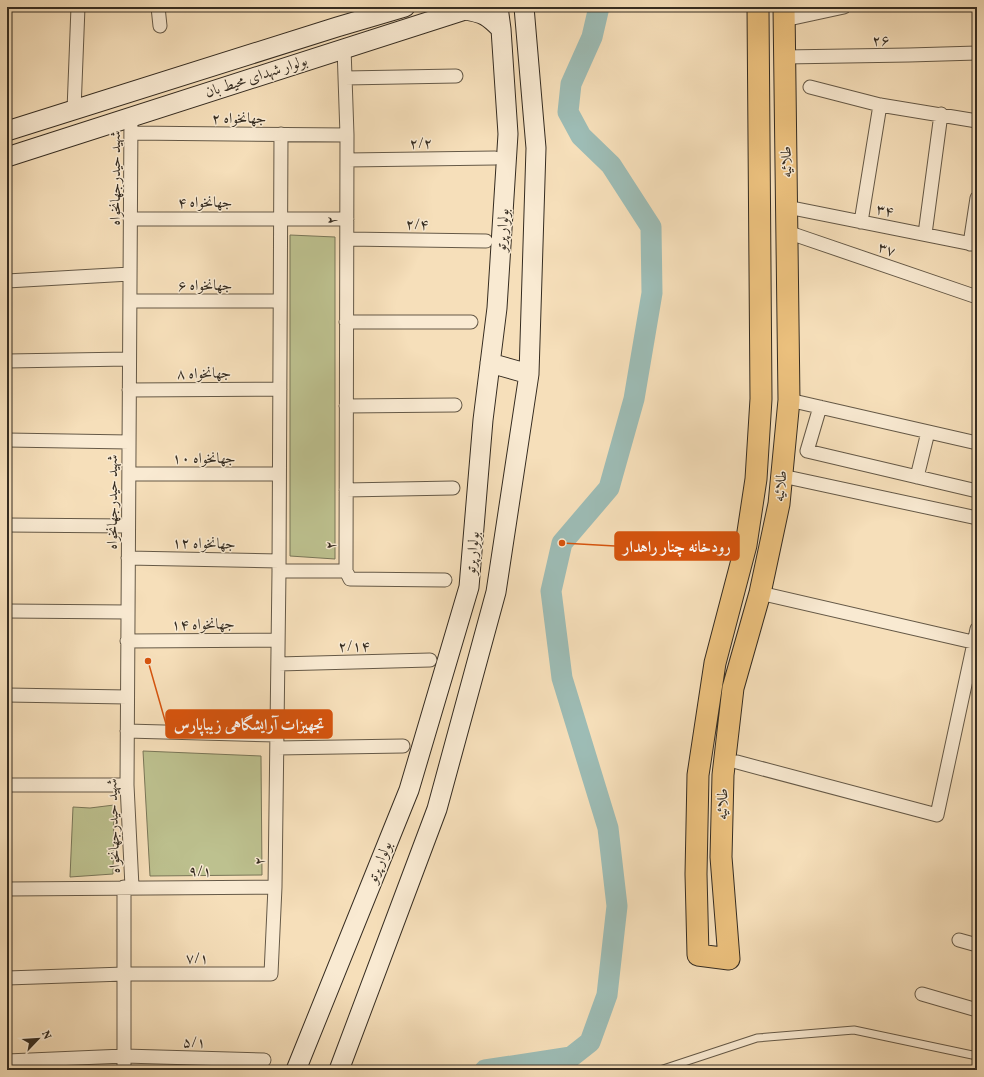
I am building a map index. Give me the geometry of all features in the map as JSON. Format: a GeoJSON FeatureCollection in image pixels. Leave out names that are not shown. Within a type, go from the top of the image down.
{"type":"FeatureCollection","features":[{"type":"Feature","properties":{"kind":"main road","name":"بولوار شهدای محیط بان"},"geometry":{"type":"LineString","coordinates":[[7,131],[405,7]]}},
{"type":"Feature","properties":{"kind":"main road","name":"بولوار پرتو"},"geometry":{"type":"LineString","coordinates":[[296,1070],[408,790],[469,587],[483,420],[496,308],[508,134],[498,7]]}},
{"type":"Feature","properties":{"kind":"main road","name":"بولوار پرتو"},"geometry":{"type":"LineString","coordinates":[[339,1070],[436,808],[496,592],[529,374],[536,148],[524,7]]}},
{"type":"Feature","properties":{"kind":"main road","name":"طلائیه"},"geometry":{"type":"LineString","coordinates":[[758,7],[761,399],[756,479],[746,545],[715,663],[698,775],[696,874],[698,955],[729,959],[721,857],[723,776],[733,688],[760,593],[779,504],[789,400],[784,14]]}},
{"type":"Feature","properties":{"kind":"main road","name":"بولوار شهدای محیط بان"},"geometry":{"type":"LineString","coordinates":[[7,157],[131,125],[344,48],[465,10],[471,9],[489,17],[501,30]]}},
{"type":"Feature","properties":{"kind":"main road"},"geometry":{"type":"LineString","coordinates":[[490,363],[529,374]]}},
{"type":"Feature","properties":{"kind":"street"},"geometry":{"type":"LineString","coordinates":[[74,110],[78,7]]}},
{"type":"Feature","properties":{"kind":"street"},"geometry":{"type":"LineString","coordinates":[[158,7],[160,26]]}},
{"type":"Feature","properties":{"kind":"street"},"geometry":{"type":"LineString","coordinates":[[784,14],[844,7]]}},
{"type":"Feature","properties":{"kind":"street","name":"۲"},"geometry":{"type":"LineString","coordinates":[[271,974],[275,887],[279,566],[346,571],[347,135],[344,48]]}},
{"type":"Feature","properties":{"kind":"street","name":"۲۶"},"geometry":{"type":"LineString","coordinates":[[784,57],[977,53]]}},
{"type":"Feature","properties":{"kind":"street"},"geometry":{"type":"LineString","coordinates":[[345,78],[456,76]]}},
{"type":"Feature","properties":{"kind":"street"},"geometry":{"type":"LineString","coordinates":[[810,87],[880,105],[977,121]]}},
{"type":"Feature","properties":{"kind":"street"},"geometry":{"type":"LineString","coordinates":[[861,222],[880,105]]}},
{"type":"Feature","properties":{"kind":"street"},"geometry":{"type":"LineString","coordinates":[[925,234],[941,114]]}},
{"type":"Feature","properties":{"kind":"street","name":"جهانخواه ۲"},"geometry":{"type":"LineString","coordinates":[[131,125],[281,134],[347,135]]}},
{"type":"Feature","properties":{"kind":"street","name":"شهید حیدرجهانخواه"},"geometry":{"type":"LineString","coordinates":[[124,1070],[124,974],[128,887],[127,612],[131,125]]}},
{"type":"Feature","properties":{"kind":"street"},"geometry":{"type":"LineString","coordinates":[[279,566],[281,134]]}},
{"type":"Feature","properties":{"kind":"street","name":"۲/۲"},"geometry":{"type":"LineString","coordinates":[[347,160],[495,158]]}},
{"type":"Feature","properties":{"kind":"street"},"geometry":{"type":"LineString","coordinates":[[973,245],[977,198]]}},
{"type":"Feature","properties":{"kind":"street","name":"۳۴"},"geometry":{"type":"LineString","coordinates":[[787,206],[973,245]]}},
{"type":"Feature","properties":{"kind":"street","name":"جهانخواه ۴"},"geometry":{"type":"LineString","coordinates":[[130,219],[346,219]]}},
{"type":"Feature","properties":{"kind":"street","name":"۳۷"},"geometry":{"type":"LineString","coordinates":[[787,232],[977,297]]}},
{"type":"Feature","properties":{"kind":"street","name":"۲/۴"},"geometry":{"type":"LineString","coordinates":[[346,238],[486,241]]}},
{"type":"Feature","properties":{"kind":"street"},"geometry":{"type":"LineString","coordinates":[[7,281],[130,274]]}},
{"type":"Feature","properties":{"kind":"street","name":"جهانخواه ۶"},"geometry":{"type":"LineString","coordinates":[[130,301],[280,301]]}},
{"type":"Feature","properties":{"kind":"street"},"geometry":{"type":"LineString","coordinates":[[346,322],[471,322]]}},
{"type":"Feature","properties":{"kind":"street"},"geometry":{"type":"LineString","coordinates":[[7,361],[129,359]]}},
{"type":"Feature","properties":{"kind":"street","name":"جهانخواه ۸"},"geometry":{"type":"LineString","coordinates":[[129,390],[280,388]]}},
{"type":"Feature","properties":{"kind":"street"},"geometry":{"type":"LineString","coordinates":[[789,400],[977,443]]}},
{"type":"Feature","properties":{"kind":"street"},"geometry":{"type":"LineString","coordinates":[[346,406],[455,404]]}},
{"type":"Feature","properties":{"kind":"street"},"geometry":{"type":"LineString","coordinates":[[820,407],[807,451],[977,491]]}},
{"type":"Feature","properties":{"kind":"street"},"geometry":{"type":"LineString","coordinates":[[917,477],[928,432]]}},
{"type":"Feature","properties":{"kind":"street"},"geometry":{"type":"LineString","coordinates":[[7,440],[129,442]]}},
{"type":"Feature","properties":{"kind":"street","name":"جهانخواه ۱۰"},"geometry":{"type":"LineString","coordinates":[[128,474],[279,474]]}},
{"type":"Feature","properties":{"kind":"street"},"geometry":{"type":"LineString","coordinates":[[782,476],[977,518]]}},
{"type":"Feature","properties":{"kind":"street"},"geometry":{"type":"LineString","coordinates":[[346,490],[453,488]]}},
{"type":"Feature","properties":{"kind":"street"},"geometry":{"type":"LineString","coordinates":[[7,525],[128,526]]}},
{"type":"Feature","properties":{"kind":"street","name":"جهانخواه ۱۲"},"geometry":{"type":"LineString","coordinates":[[128,558],[279,566]]}},
{"type":"Feature","properties":{"kind":"street"},"geometry":{"type":"LineString","coordinates":[[346,571],[350,579],[445,580]]}},
{"type":"Feature","properties":{"kind":"street"},"geometry":{"type":"LineString","coordinates":[[760,593],[976,643]]}},
{"type":"Feature","properties":{"kind":"street"},"geometry":{"type":"LineString","coordinates":[[7,611],[127,612]]}},
{"type":"Feature","properties":{"kind":"street"},"geometry":{"type":"LineString","coordinates":[[737,762],[937,816],[976,643],[977,629]]}},
{"type":"Feature","properties":{"kind":"street","name":"جهانخواه ۱۴"},"geometry":{"type":"LineString","coordinates":[[127,641],[278,640]]}},
{"type":"Feature","properties":{"kind":"street","name":"۲/۱۴"},"geometry":{"type":"LineString","coordinates":[[278,664],[430,660]]}},
{"type":"Feature","properties":{"kind":"street"},"geometry":{"type":"LineString","coordinates":[[7,695],[127,696]]}},
{"type":"Feature","properties":{"kind":"street"},"geometry":{"type":"LineString","coordinates":[[127,731],[277,741],[402,746]]}},
{"type":"Feature","properties":{"kind":"street"},"geometry":{"type":"LineString","coordinates":[[7,784],[127,785]]}},
{"type":"Feature","properties":{"kind":"street","name":"۹/۱"},"geometry":{"type":"LineString","coordinates":[[7,889],[275,887]]}},
{"type":"Feature","properties":{"kind":"street"},"geometry":{"type":"LineString","coordinates":[[959,940],[977,945]]}},
{"type":"Feature","properties":{"kind":"street","name":"۷/۱"},"geometry":{"type":"LineString","coordinates":[[7,978],[124,974],[271,974]]}},
{"type":"Feature","properties":{"kind":"street"},"geometry":{"type":"LineString","coordinates":[[922,994],[977,1010]]}},
{"type":"Feature","properties":{"kind":"street","name":"۵/۱"},"geometry":{"type":"LineString","coordinates":[[7,1061],[124,1056],[264,1060]]}},
{"type":"Feature","properties":{"kind":"lane"},"geometry":{"type":"LineString","coordinates":[[660,1070],[757,1038],[854,1030],[977,1056]]}},
{"type":"Feature","properties":{"kind":"green space"},"geometry":{"type":"Polygon","coordinates":[[[290,235],[335,237],[335,559],[290,556],[290,235]]]}},
{"type":"Feature","properties":{"kind":"green space"},"geometry":{"type":"Polygon","coordinates":[[[143,751],[261,756],[262,875],[150,876],[143,751]]]}},
{"type":"Feature","properties":{"kind":"green space"},"geometry":{"type":"Polygon","coordinates":[[[114,805],[113,874],[70,877],[73,807],[90,808],[114,805]]]}},
{"type":"Feature","properties":{"kind":"waterway"},"geometry":{"type":"LineString","coordinates":[[485,1070],[571,1057],[590,1042],[607,995],[617,906],[608,828],[562,678],[551,591],[562,543],[609,488],[634,399],[652,293],[651,227],[611,165],[581,136],[568,112],[571,84],[592,37],[599,7]]}},
{"type":"Feature","properties":{"kind":"place","name":"رودخانه چنار راهدار"},"geometry":{"type":"Point","coordinates":[562,543]}},
{"type":"Feature","properties":{"kind":"place","name":"تجهیزات آرایشگاهی زیباپارس"},"geometry":{"type":"Point","coordinates":[148,661]}}]}
